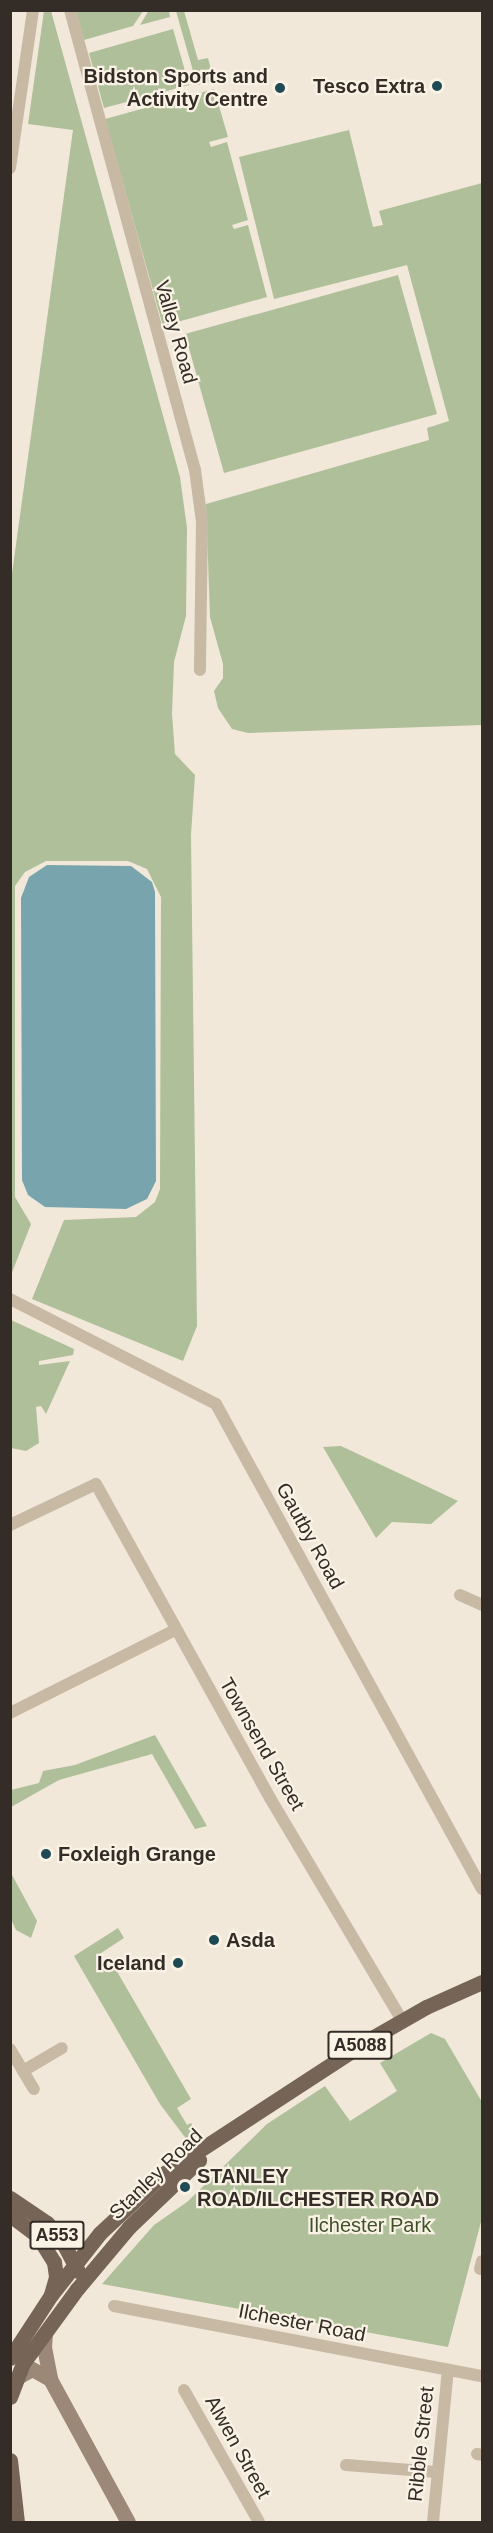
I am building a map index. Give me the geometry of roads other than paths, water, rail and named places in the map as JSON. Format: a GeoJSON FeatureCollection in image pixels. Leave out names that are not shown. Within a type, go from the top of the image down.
{"type":"FeatureCollection","features":[{"type":"Feature","properties":{"kind":"main road","name":"Stanley Road"},"geometry":{"type":"LineString","coordinates":[[51,2295],[94,2241],[151,2183],[402,2020],[483,1982]]}},
{"type":"Feature","properties":{"kind":"main road","name":"Stanley Road"},"geometry":{"type":"LineString","coordinates":[[10,2397],[16,2378],[45,2333],[105,2255],[170,2187],[246,2122]]}},
{"type":"Feature","properties":{"kind":"main road","name":"A553"},"geometry":{"type":"LineString","coordinates":[[10,2198],[37,2214],[62,2241],[75,2263],[77,2289]]}},
{"type":"Feature","properties":{"kind":"main road","name":"A553"},"geometry":{"type":"LineString","coordinates":[[10,2215],[30,2227],[50,2254],[56,2277],[51,2295],[10,2358]]}},
{"type":"Feature","properties":{"kind":"main road"},"geometry":{"type":"LineString","coordinates":[[62,2241],[76,2247],[94,2241]]}},
{"type":"Feature","properties":{"kind":"main road","name":"A553"},"geometry":{"type":"LineString","coordinates":[[50,2254],[75,2263],[105,2255]]}},
{"type":"Feature","properties":{"kind":"main road"},"geometry":{"type":"LineString","coordinates":[[10,2460],[14,2515]]}},
{"type":"Feature","properties":{"kind":"street"},"geometry":{"type":"LineString","coordinates":[[10,168],[33,10]]}},
{"type":"Feature","properties":{"kind":"street","name":"Valley Road"},"geometry":{"type":"LineString","coordinates":[[69,10],[195,470],[202,522],[200,670]]}},
{"type":"Feature","properties":{"kind":"street","name":"Gautby Road"},"geometry":{"type":"LineString","coordinates":[[10,1299],[216,1404],[483,1889]]}},
{"type":"Feature","properties":{"kind":"street","name":"Townsend Street"},"geometry":{"type":"LineString","coordinates":[[10,1525],[96,1484],[175,1630],[402,2020]]}},
{"type":"Feature","properties":{"kind":"street"},"geometry":{"type":"LineString","coordinates":[[460,1594],[483,1605]]}},
{"type":"Feature","properties":{"kind":"street"},"geometry":{"type":"LineString","coordinates":[[10,1713],[175,1630]]}},
{"type":"Feature","properties":{"kind":"street"},"geometry":{"type":"LineString","coordinates":[[23,2071],[62,2048]]}},
{"type":"Feature","properties":{"kind":"street"},"geometry":{"type":"LineString","coordinates":[[10,2049],[34,2089]]}},
{"type":"Feature","properties":{"kind":"street","name":"Ilchester Road"},"geometry":{"type":"LineString","coordinates":[[114,2306],[483,2376]]}},
{"type":"Feature","properties":{"kind":"street"},"geometry":{"type":"LineString","coordinates":[[45,2333],[44,2347],[50,2379],[128,2523]]}},
{"type":"Feature","properties":{"kind":"street"},"geometry":{"type":"LineString","coordinates":[[16,2378],[32,2369],[50,2379]]}},
{"type":"Feature","properties":{"kind":"street","name":"Ribble Street"},"geometry":{"type":"LineString","coordinates":[[433,2523],[448,2370]]}},
{"type":"Feature","properties":{"kind":"street","name":"Alwen Street"},"geometry":{"type":"LineString","coordinates":[[184,2390],[259,2523]]}},
{"type":"Feature","properties":{"kind":"street"},"geometry":{"type":"LineString","coordinates":[[346,2465],[437,2472]]}},
{"type":"Feature","properties":{"kind":"water"},"geometry":{"type":"Polygon","coordinates":[[[47,865],[131,866],[152,882],[155,892],[156,1181],[147,1199],[126,1209],[45,1207],[28,1195],[22,1180],[21,898],[29,877],[47,865]]]}},
{"type":"Feature","properties":{"kind":"place","name":"Tesco Extra"},"geometry":{"type":"Point","coordinates":[437,86]}},
{"type":"Feature","properties":{"kind":"place","name":"Bidston Sports and Activity Centre"},"geometry":{"type":"Point","coordinates":[280,88]}},
{"type":"Feature","properties":{"kind":"place","name":"Foxleigh Grange"},"geometry":{"type":"Point","coordinates":[46,1854]}},
{"type":"Feature","properties":{"kind":"place","name":"Asda"},"geometry":{"type":"Point","coordinates":[214,1940]}},
{"type":"Feature","properties":{"kind":"place","name":"Iceland"},"geometry":{"type":"Point","coordinates":[178,1963]}},
{"type":"Feature","properties":{"kind":"place","name":"STANLEY ROAD/ILCHESTER ROAD"},"geometry":{"type":"Point","coordinates":[185,2187]}},
{"type":"Feature","properties":{"kind":"park label","name":"Ilchester Park"},"geometry":{"type":"Point","coordinates":[370,2225]}}]}
